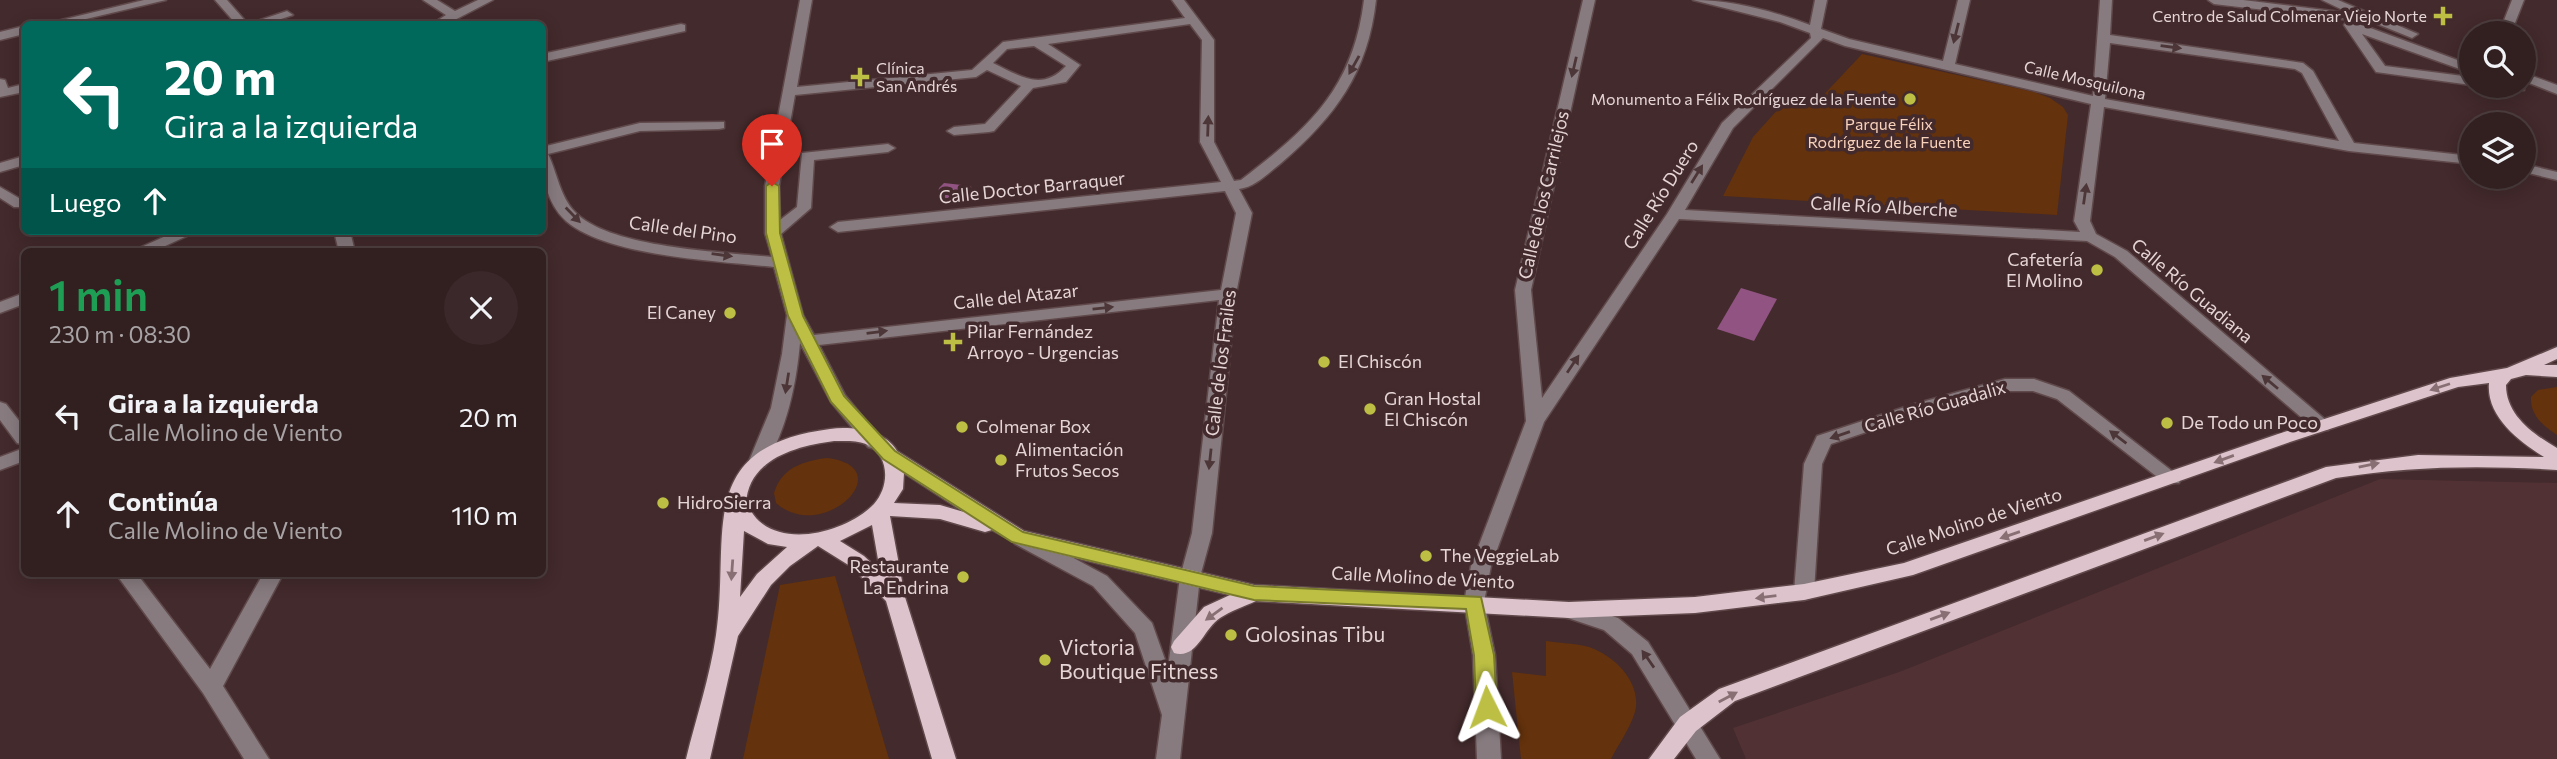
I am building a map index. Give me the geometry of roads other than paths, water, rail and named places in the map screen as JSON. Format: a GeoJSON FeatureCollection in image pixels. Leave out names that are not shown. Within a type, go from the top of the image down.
{"type":"FeatureCollection","features":[{"type":"Feature","properties":{"kind":"main road","name":"Calle Molino de Viento"},"geometry":{"type":"LineString","coordinates":[[879,509],[940,512],[1010,534],[1254,593],[1569,610],[1695,605],[1804,592],[1906,570],[2456,382],[2507,375],[2557,352]]}},
{"type":"Feature","properties":{"kind":"main road"},"geometry":{"type":"LineString","coordinates":[[2557,371],[2524,370],[2507,375],[2497,384],[2494,395],[2499,408],[2529,438],[2557,456]]}},
{"type":"Feature","properties":{"kind":"main road"},"geometry":{"type":"LineString","coordinates":[[698,759],[727,636],[737,490],[758,461],[779,447],[804,438],[830,434],[854,436],[882,449],[895,467],[895,481],[890,495],[879,509],[854,527],[816,540],[781,561],[755,587],[727,636]]}},
{"type":"Feature","properties":{"kind":"main road","name":"Calle Molino de Viento"},"geometry":{"type":"LineString","coordinates":[[882,449],[1010,534]]}},
{"type":"Feature","properties":{"kind":"main road"},"geometry":{"type":"LineString","coordinates":[[1661,759],[1688,724],[1727,695],[2333,472],[2391,461],[2417,460],[2480,458],[2557,464]]}},
{"type":"Feature","properties":{"kind":"main road"},"geometry":{"type":"LineString","coordinates":[[736,505],[743,521],[759,534],[782,541],[816,540],[857,561],[895,597]]}},
{"type":"Feature","properties":{"kind":"main road"},"geometry":{"type":"LineString","coordinates":[[879,509],[895,597],[944,759]]}},
{"type":"Feature","properties":{"kind":"main road","name":"Calle Molino de Viento"},"geometry":{"type":"LineString","coordinates":[[1182,647],[1211,613],[1254,593]]}},
{"type":"Feature","properties":{"kind":"street"},"geometry":{"type":"LineString","coordinates":[[60,21],[109,5],[160,0]]}},
{"type":"Feature","properties":{"kind":"street"},"geometry":{"type":"LineString","coordinates":[[220,0],[239,21]]}},
{"type":"Feature","properties":{"kind":"street"},"geometry":{"type":"LineString","coordinates":[[429,0],[454,15]]}},
{"type":"Feature","properties":{"kind":"street"},"geometry":{"type":"LineString","coordinates":[[443,21],[487,0]]}},
{"type":"Feature","properties":{"kind":"street"},"geometry":{"type":"LineString","coordinates":[[758,461],[775,433],[787,387],[795,316],[773,233],[772,186],[806,0]]}},
{"type":"Feature","properties":{"kind":"street","name":"Calle de los Frailes"},"geometry":{"type":"LineString","coordinates":[[1168,759],[1190,577],[1202,533],[1228,294],[1244,213],[1207,142],[1208,40],[1178,0]]}},
{"type":"Feature","properties":{"kind":"street"},"geometry":{"type":"LineString","coordinates":[[1231,188],[1245,184],[1298,144],[1334,102],[1363,49],[1370,0]]}},
{"type":"Feature","properties":{"kind":"street","name":"Calle de los Carrilejos"},"geometry":{"type":"LineString","coordinates":[[1489,759],[1484,655],[1474,603],[1481,566],[1535,421],[1523,290],[1589,0]]}},
{"type":"Feature","properties":{"kind":"street","name":"Calle Mosquilona"},"geometry":{"type":"LineString","coordinates":[[1699,0],[1784,19],[1845,42],[2130,109],[2349,147],[2459,159]]}},
{"type":"Feature","properties":{"kind":"street","name":"Calle Río Duero"},"geometry":{"type":"LineString","coordinates":[[1535,421],[1675,214],[1727,126],[1817,39],[1815,29],[1821,0]]}},
{"type":"Feature","properties":{"kind":"street"},"geometry":{"type":"LineString","coordinates":[[1948,66],[1964,0]]}},
{"type":"Feature","properties":{"kind":"street"},"geometry":{"type":"LineString","coordinates":[[2090,237],[2082,221],[2098,100],[2106,0]]}},
{"type":"Feature","properties":{"kind":"street"},"geometry":{"type":"LineString","coordinates":[[2214,0],[2378,20]]}},
{"type":"Feature","properties":{"kind":"street"},"geometry":{"type":"LineString","coordinates":[[2328,0],[2459,51]]}},
{"type":"Feature","properties":{"kind":"street"},"geometry":{"type":"LineString","coordinates":[[2510,21],[2518,0]]}},
{"type":"Feature","properties":{"kind":"street"},"geometry":{"type":"LineString","coordinates":[[109,5],[120,21]]}},
{"type":"Feature","properties":{"kind":"street"},"geometry":{"type":"LineString","coordinates":[[265,21],[287,15]]}},
{"type":"Feature","properties":{"kind":"street"},"geometry":{"type":"LineString","coordinates":[[789,92],[976,73],[1003,46],[1194,20]]}},
{"type":"Feature","properties":{"kind":"street"},"geometry":{"type":"LineString","coordinates":[[2459,65],[2350,25],[2381,69],[2459,79]]}},
{"type":"Feature","properties":{"kind":"street"},"geometry":{"type":"LineString","coordinates":[[546,57],[681,28]]}},
{"type":"Feature","properties":{"kind":"street"},"geometry":{"type":"LineString","coordinates":[[0,36],[21,31]]}},
{"type":"Feature","properties":{"kind":"street"},"geometry":{"type":"LineString","coordinates":[[2103,38],[2298,66],[2307,71],[2349,147]]}},
{"type":"Feature","properties":{"kind":"street"},"geometry":{"type":"LineString","coordinates":[[985,64],[1029,85],[1061,79],[1074,65],[1037,42]]}},
{"type":"Feature","properties":{"kind":"street"},"geometry":{"type":"LineString","coordinates":[[2536,82],[2557,90]]}},
{"type":"Feature","properties":{"kind":"street"},"geometry":{"type":"LineString","coordinates":[[0,83],[2,94],[21,89]]}},
{"type":"Feature","properties":{"kind":"street"},"geometry":{"type":"LineString","coordinates":[[954,131],[989,128],[1029,85]]}},
{"type":"Feature","properties":{"kind":"street","name":"Calle del Pino"},"geometry":{"type":"LineString","coordinates":[[546,152],[640,127],[719,125]]}},
{"type":"Feature","properties":{"kind":"street"},"geometry":{"type":"LineString","coordinates":[[773,233],[804,208],[807,156],[888,148]]}},
{"type":"Feature","properties":{"kind":"street"},"geometry":{"type":"LineString","coordinates":[[0,168],[21,161]]}},
{"type":"Feature","properties":{"kind":"street","name":"Calle del Pino"},"geometry":{"type":"LineString","coordinates":[[546,162],[571,217],[595,232],[626,243],[779,263]]}},
{"type":"Feature","properties":{"kind":"street"},"geometry":{"type":"LineString","coordinates":[[2536,167],[2557,167]]}},
{"type":"Feature","properties":{"kind":"street"},"geometry":{"type":"LineString","coordinates":[[2536,170],[2557,176]]}},
{"type":"Feature","properties":{"kind":"street","name":"Calle Doctor Barraquer"},"geometry":{"type":"LineString","coordinates":[[838,227],[1231,188]]}},
{"type":"Feature","properties":{"kind":"street"},"geometry":{"type":"LineString","coordinates":[[0,191],[19,204]]}},
{"type":"Feature","properties":{"kind":"street","name":"Calle Río Alberche"},"geometry":{"type":"LineString","coordinates":[[1675,214],[2090,237]]}},
{"type":"Feature","properties":{"kind":"street"},"geometry":{"type":"LineString","coordinates":[[148,248],[180,235]]}},
{"type":"Feature","properties":{"kind":"street","name":"Calle Río Guadiana"},"geometry":{"type":"LineString","coordinates":[[2090,237],[2121,254],[2322,426]]}},
{"type":"Feature","properties":{"kind":"street","name":"Calle del Atazar"},"geometry":{"type":"LineString","coordinates":[[809,341],[1228,294]]}},
{"type":"Feature","properties":{"kind":"street"},"geometry":{"type":"LineString","coordinates":[[0,308],[21,299]]}},
{"type":"Feature","properties":{"kind":"street","name":"Calle Molino de Viento"},"geometry":{"type":"LineString","coordinates":[[795,316],[837,398],[882,449]]}},
{"type":"Feature","properties":{"kind":"street","name":"Calle Río Guadalix"},"geometry":{"type":"LineString","coordinates":[[1804,592],[1813,464],[1824,440],[1917,409],[2005,385],[2034,385],[2063,395],[2172,478]]}},
{"type":"Feature","properties":{"kind":"street"},"geometry":{"type":"LineString","coordinates":[[0,408],[21,435]]}},
{"type":"Feature","properties":{"kind":"street"},"geometry":{"type":"LineString","coordinates":[[0,464],[21,455]]}},
{"type":"Feature","properties":{"kind":"street","name":"Calle Molino de Viento"},"geometry":{"type":"LineString","coordinates":[[1010,534],[1100,581]]}},
{"type":"Feature","properties":{"kind":"street"},"geometry":{"type":"LineString","coordinates":[[128,577],[211,687],[257,759]]}},
{"type":"Feature","properties":{"kind":"street"},"geometry":{"type":"LineString","coordinates":[[211,687],[271,577]]}},
{"type":"Feature","properties":{"kind":"street","name":"Calle de los Frailes"},"geometry":{"type":"LineString","coordinates":[[1100,581],[1144,629],[1174,718]]}},
{"type":"Feature","properties":{"kind":"street"},"geometry":{"type":"LineString","coordinates":[[1569,610],[1611,624],[1640,648],[1708,759]]}},
{"type":"Feature","properties":{"kind":"place","name":"Centro de Salud Colmenar Viejo Norte"},"geometry":{"type":"Point","coordinates":[2443,16]}},
{"type":"Feature","properties":{"kind":"place","name":"Clínica San Andrés"},"geometry":{"type":"Point","coordinates":[860,77]}},
{"type":"Feature","properties":{"kind":"place","name":"Monumento a Félix Rodríguez de la Fuente"},"geometry":{"type":"Point","coordinates":[1910,99]}},
{"type":"Feature","properties":{"kind":"place","name":"Cafetería El Molino"},"geometry":{"type":"Point","coordinates":[2097,270]}},
{"type":"Feature","properties":{"kind":"place","name":"El Caney"},"geometry":{"type":"Point","coordinates":[730,313]}},
{"type":"Feature","properties":{"kind":"place","name":"Pilar Fernández Arroyo - Urgencias"},"geometry":{"type":"Point","coordinates":[953,342]}},
{"type":"Feature","properties":{"kind":"place","name":"El Chiscón"},"geometry":{"type":"Point","coordinates":[1324,362]}},
{"type":"Feature","properties":{"kind":"place","name":"Gran Hostal El Chiscón"},"geometry":{"type":"Point","coordinates":[1370,409]}},
{"type":"Feature","properties":{"kind":"place","name":"De Todo un Poco"},"geometry":{"type":"Point","coordinates":[2167,423]}},
{"type":"Feature","properties":{"kind":"place","name":"Colmenar Box"},"geometry":{"type":"Point","coordinates":[962,427]}},
{"type":"Feature","properties":{"kind":"place","name":"Alimentación Frutos Secos"},"geometry":{"type":"Point","coordinates":[1001,460]}},
{"type":"Feature","properties":{"kind":"place","name":"HidroSierra"},"geometry":{"type":"Point","coordinates":[663,503]}},
{"type":"Feature","properties":{"kind":"place","name":"The VeggieLab"},"geometry":{"type":"Point","coordinates":[1426,556]}},
{"type":"Feature","properties":{"kind":"place","name":"Restaurante La Endrina"},"geometry":{"type":"Point","coordinates":[963,577]}},
{"type":"Feature","properties":{"kind":"place","name":"Golosinas Tibu"},"geometry":{"type":"Point","coordinates":[1231,635]}},
{"type":"Feature","properties":{"kind":"place","name":"Victoria Boutique Fitness"},"geometry":{"type":"Point","coordinates":[1045,660]}},
{"type":"Feature","properties":{"kind":"park label","name":"Parque Félix Rodríguez de la Fuente"},"geometry":{"type":"Point","coordinates":[1889,133]}}]}
